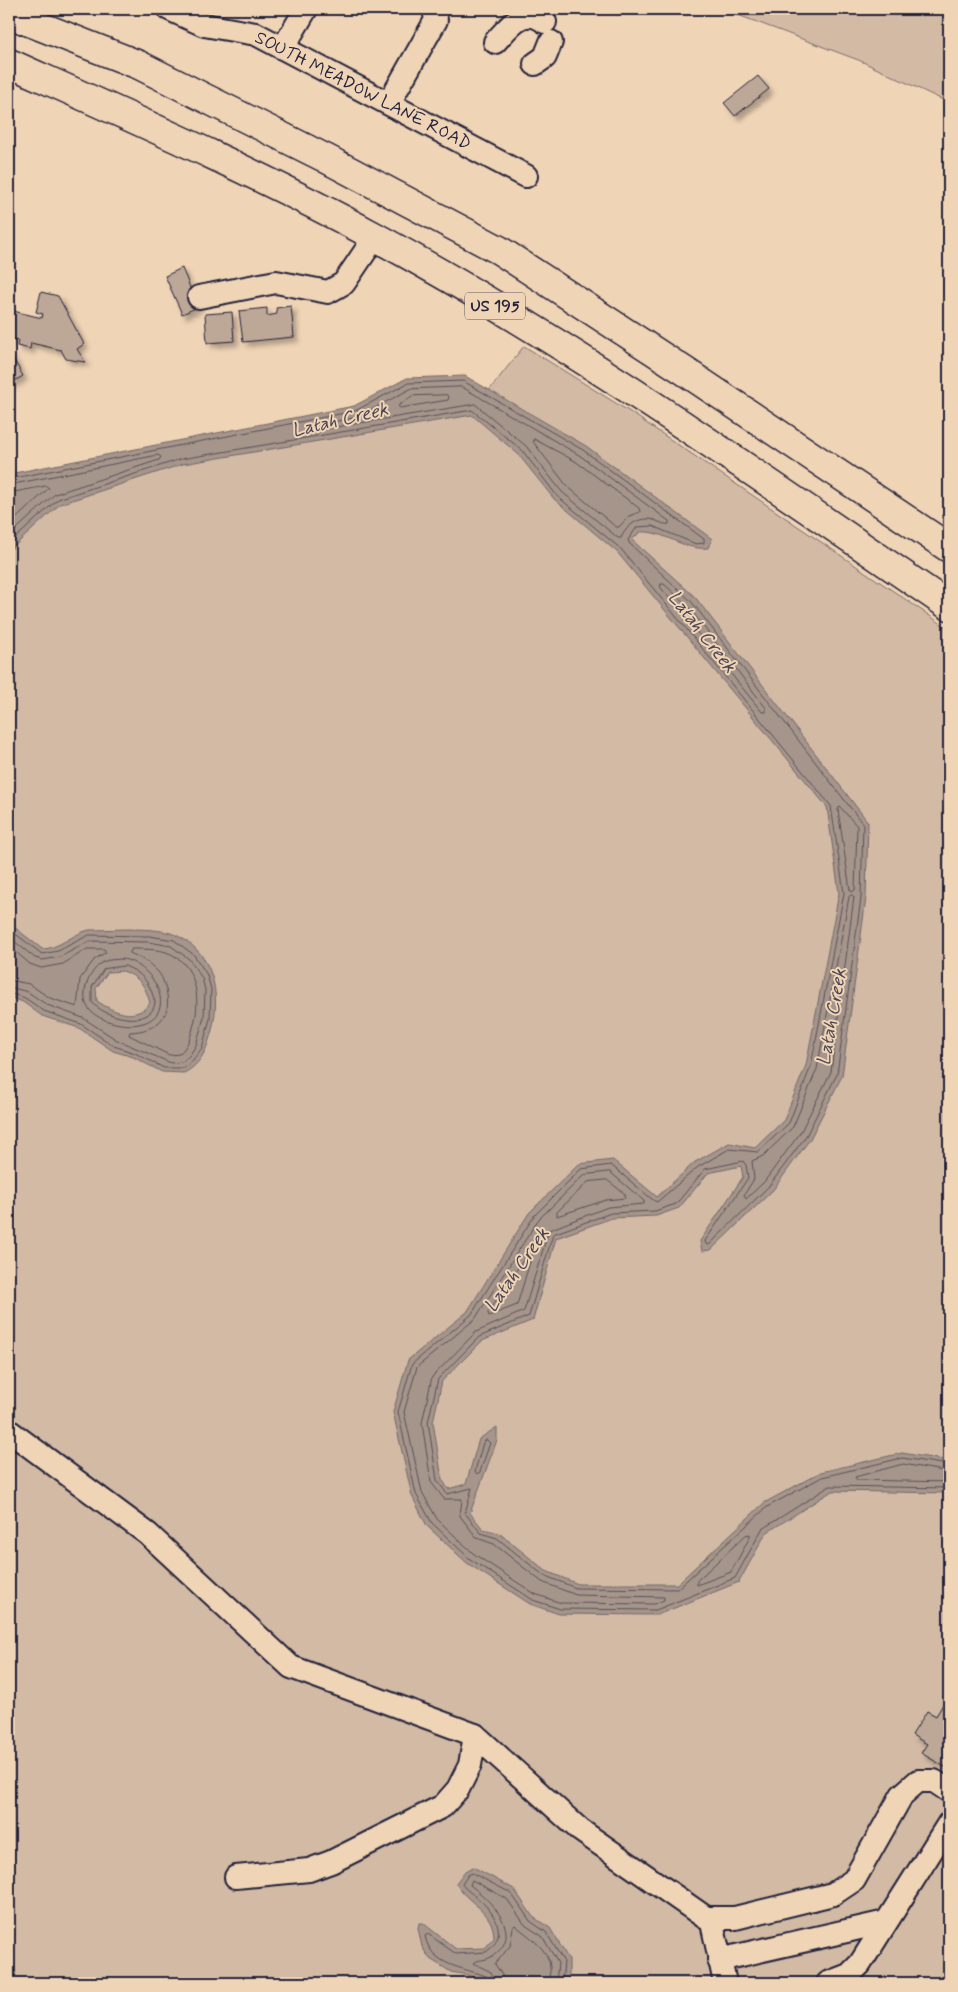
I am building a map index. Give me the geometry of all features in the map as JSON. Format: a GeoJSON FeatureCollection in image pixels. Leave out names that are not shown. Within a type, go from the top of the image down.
{"type":"FeatureCollection","features":[{"type":"Feature","properties":{"kind":"highway","name":"US 195"},"geometry":{"type":"LineString","coordinates":[[12,17],[139,65],[325,158],[499,250],[684,370],[949,548]]}},
{"type":"Feature","properties":{"kind":"highway","name":"US 195"},"geometry":{"type":"LineString","coordinates":[[9,63],[236,165],[375,237],[545,336],[644,399],[949,606]]}},
{"type":"Feature","properties":{"kind":"street"},"geometry":{"type":"LineString","coordinates":[[204,26],[222,9]]}},
{"type":"Feature","properties":{"kind":"street"},"geometry":{"type":"LineString","coordinates":[[283,48],[306,9]]}},
{"type":"Feature","properties":{"kind":"street"},"geometry":{"type":"LineString","coordinates":[[389,103],[436,20],[434,9]]}},
{"type":"Feature","properties":{"kind":"street","name":"SOUTH MEADOW LANE ROAD"},"geometry":{"type":"LineString","coordinates":[[173,10],[204,26],[256,34],[526,176]]}},
{"type":"Feature","properties":{"kind":"street"},"geometry":{"type":"LineString","coordinates":[[495,42],[516,19],[528,14],[538,16],[548,32],[546,57],[535,64]]}},
{"type":"Feature","properties":{"kind":"street"},"geometry":{"type":"LineString","coordinates":[[199,298],[276,282],[328,292],[344,283],[375,237]]}},
{"type":"Feature","properties":{"kind":"street"},"geometry":{"type":"LineString","coordinates":[[9,1431],[148,1534],[291,1667],[475,1735],[580,1830],[706,1918],[735,1918],[833,1894],[854,1880],[902,1795],[918,1781],[934,1781],[949,1791]]}},
{"type":"Feature","properties":{"kind":"street"},"geometry":{"type":"LineString","coordinates":[[236,1877],[309,1870],[331,1862],[443,1806],[458,1789],[470,1765],[475,1735]]}},
{"type":"Feature","properties":{"kind":"street"},"geometry":{"type":"LineString","coordinates":[[828,1983],[849,1975],[860,1964],[949,1823]]}},
{"type":"Feature","properties":{"kind":"street"},"geometry":{"type":"LineString","coordinates":[[711,1918],[725,1983]]}},
{"type":"Feature","properties":{"kind":"street"},"geometry":{"type":"LineString","coordinates":[[719,1960],[886,1922]]}},
{"type":"Feature","properties":{"kind":"shaded area"},"geometry":{"type":"Polygon","coordinates":[[[722,9],[949,9],[949,103],[861,61],[722,9]]]}},
{"type":"Feature","properties":{"kind":"shaded area"},"geometry":{"type":"Polygon","coordinates":[[[524,346],[630,412],[949,629],[949,1983],[9,1983],[9,507],[57,487],[480,402],[524,346]]]}},
{"type":"Feature","properties":{"kind":"water","name":"Latah Creek"},"geometry":{"type":"Polygon","coordinates":[[[465,376],[586,446],[712,539],[708,548],[690,546],[649,532],[640,532],[632,540],[695,597],[868,822],[866,898],[842,1076],[810,1139],[773,1190],[711,1250],[702,1251],[700,1241],[743,1177],[741,1166],[708,1173],[679,1208],[656,1216],[612,1218],[556,1238],[533,1320],[482,1341],[442,1381],[433,1422],[442,1479],[448,1489],[466,1484],[479,1439],[497,1427],[497,1440],[470,1513],[483,1529],[499,1533],[546,1571],[578,1584],[677,1584],[764,1503],[821,1472],[902,1453],[949,1461],[949,1493],[832,1491],[766,1533],[739,1582],[657,1615],[559,1614],[530,1604],[467,1563],[427,1526],[412,1496],[393,1412],[408,1360],[467,1312],[529,1213],[579,1164],[613,1160],[657,1197],[695,1162],[729,1143],[755,1148],[784,1120],[806,1065],[839,893],[827,807],[617,552],[554,499],[518,454],[472,415],[183,464],[60,504],[9,551],[9,474],[354,406],[407,378],[465,376]]]}},
{"type":"Feature","properties":{"kind":"water"},"geometry":{"type":"Polygon","coordinates":[[[9,923],[42,949],[54,947],[89,930],[145,929],[176,935],[199,952],[206,963],[212,975],[216,1002],[215,1016],[206,1049],[195,1065],[184,1073],[162,1072],[133,1057],[113,1051],[79,1028],[42,1016],[23,1002],[9,997],[9,923]],[[123,971],[108,972],[96,988],[97,1001],[110,1009],[124,1013],[131,1014],[144,1009],[150,1003],[146,991],[138,979],[123,971]]]}},
{"type":"Feature","properties":{"kind":"water"},"geometry":{"type":"Polygon","coordinates":[[[473,1867],[514,1889],[533,1917],[550,1928],[569,1960],[569,1975],[566,1983],[490,1983],[451,1972],[430,1959],[422,1947],[418,1928],[419,1923],[423,1923],[456,1949],[485,1948],[494,1938],[493,1928],[485,1913],[466,1896],[456,1883],[465,1871],[473,1867]]]}},
{"type":"Feature","properties":{"kind":"building"},"geometry":{"type":"Polygon","coordinates":[[[758,76],[769,89],[735,116],[724,103],[758,76]]]}},
{"type":"Feature","properties":{"kind":"building"},"geometry":{"type":"Polygon","coordinates":[[[182,268],[198,307],[182,314],[165,276],[182,268]]]}},
{"type":"Feature","properties":{"kind":"building"},"geometry":{"type":"Polygon","coordinates":[[[41,292],[58,296],[84,344],[77,349],[85,362],[66,359],[61,350],[31,343],[30,349],[17,346],[18,340],[10,338],[9,310],[42,318],[43,314],[36,312],[41,292]]]}},
{"type":"Feature","properties":{"kind":"building"},"geometry":{"type":"Polygon","coordinates":[[[291,306],[294,337],[243,342],[239,311],[267,308],[267,316],[277,314],[276,308],[291,306]]]}},
{"type":"Feature","properties":{"kind":"building"},"geometry":{"type":"Polygon","coordinates":[[[232,312],[234,341],[207,343],[205,314],[232,312]]]}},
{"type":"Feature","properties":{"kind":"building"},"geometry":{"type":"Polygon","coordinates":[[[9,351],[23,376],[9,384],[9,351]]]}},
{"type":"Feature","properties":{"kind":"building"},"geometry":{"type":"Polygon","coordinates":[[[949,1694],[949,1764],[947,1768],[921,1753],[927,1744],[912,1735],[927,1711],[936,1716],[949,1694]]]}}]}
